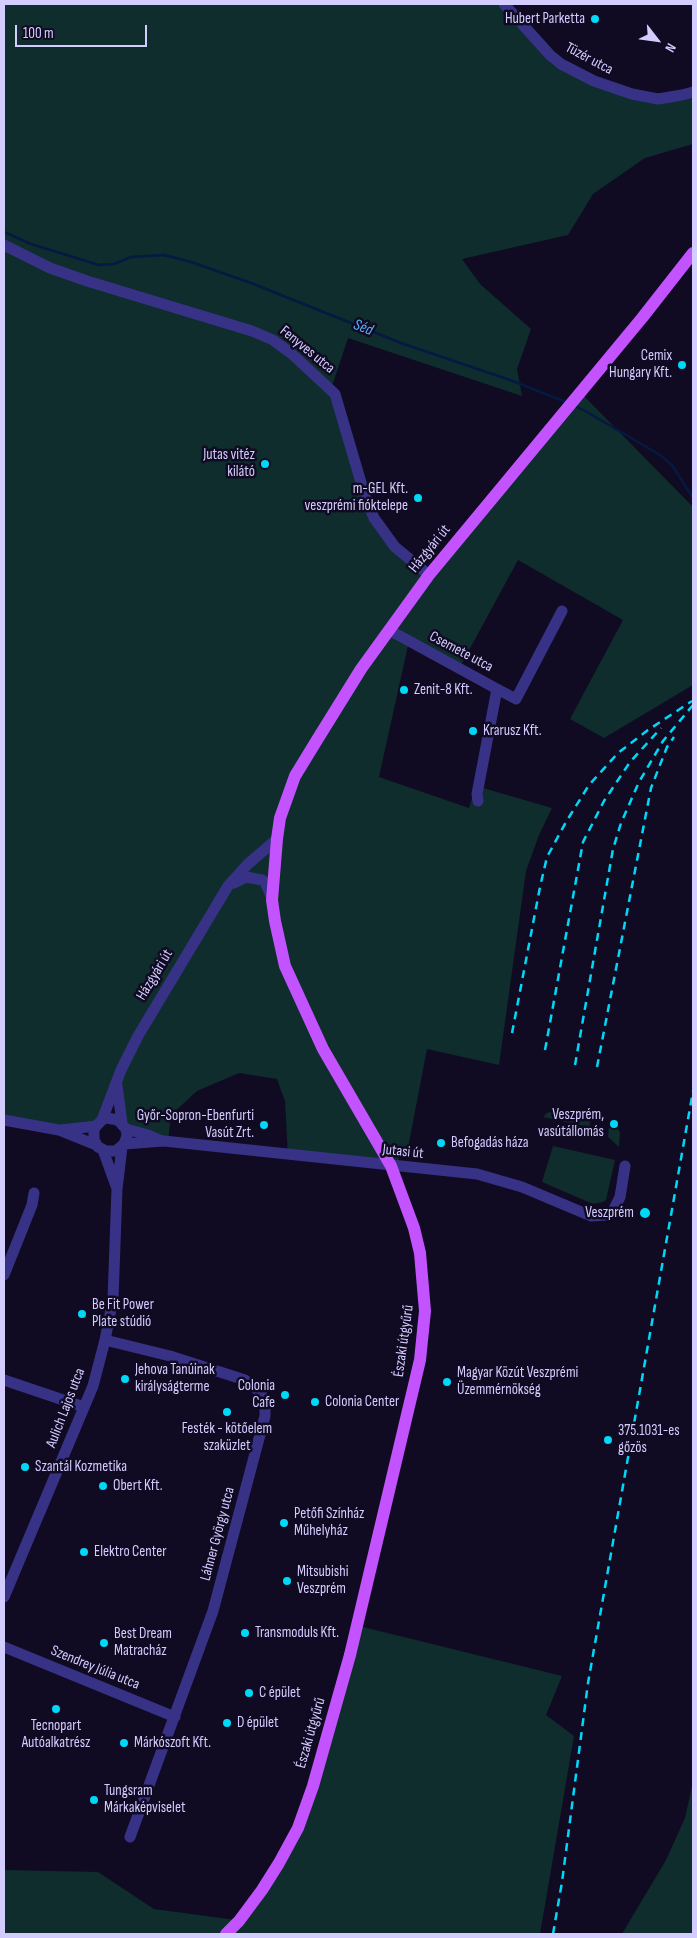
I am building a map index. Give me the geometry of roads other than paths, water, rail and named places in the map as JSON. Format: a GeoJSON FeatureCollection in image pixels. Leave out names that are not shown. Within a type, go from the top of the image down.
{"type":"FeatureCollection","features":[{"type":"Feature","properties":{"kind":"main road","name":"Házgyári út"},"geometry":{"type":"LineString","coordinates":[[276,839],[280,818],[295,776],[361,669],[429,575],[642,318],[693,253]]}},
{"type":"Feature","properties":{"kind":"main road","name":"Északi útgyűrű"},"geometry":{"type":"LineString","coordinates":[[226,1934],[262,1890],[279,1863],[298,1828],[313,1786],[350,1655],[420,1360],[426,1304],[420,1253],[409,1213],[391,1166],[323,1049],[285,966],[272,900],[276,839]]}},
{"type":"Feature","properties":{"kind":"street","name":"Tüzér utca"},"geometry":{"type":"LineString","coordinates":[[504,4],[550,54],[561,64],[582,76],[606,86],[647,98],[668,98],[690,94]]}},
{"type":"Feature","properties":{"kind":"street","name":"Fenyves utca"},"geometry":{"type":"LineString","coordinates":[[4,245],[50,268],[252,331],[273,340],[292,354],[335,394],[365,496],[374,518],[395,547],[429,575]]}},
{"type":"Feature","properties":{"kind":"street"},"geometry":{"type":"LineString","coordinates":[[497,689],[516,699],[562,611]]}},
{"type":"Feature","properties":{"kind":"street","name":"Csemete utca"},"geometry":{"type":"LineString","coordinates":[[389,630],[497,689],[477,794],[478,801]]}},
{"type":"Feature","properties":{"kind":"street","name":"Házgyári út"},"geometry":{"type":"LineString","coordinates":[[99,1123],[117,1084],[121,1070],[138,1036],[228,886],[248,864],[276,839]]}},
{"type":"Feature","properties":{"kind":"street"},"geometry":{"type":"LineString","coordinates":[[228,886],[246,877],[254,877],[266,882],[272,900]]}},
{"type":"Feature","properties":{"kind":"street","name":"Házgyári út"},"geometry":{"type":"LineString","coordinates":[[117,1084],[124,1126]]}},
{"type":"Feature","properties":{"kind":"street","name":"Jutasi út"},"geometry":{"type":"LineString","coordinates":[[59,1130],[114,1119],[124,1126],[164,1141]]}},
{"type":"Feature","properties":{"kind":"street","name":"Jutasi út"},"geometry":{"type":"LineString","coordinates":[[4,1120],[59,1130],[113,1152],[123,1146],[164,1141],[491,1177],[522,1187],[591,1216],[607,1215],[613,1210],[620,1197],[625,1166]]}},
{"type":"Feature","properties":{"kind":"street"},"geometry":{"type":"LineString","coordinates":[[99,1123],[93,1135],[100,1147]]}},
{"type":"Feature","properties":{"kind":"street"},"geometry":{"type":"LineString","coordinates":[[123,1146],[127,1136],[124,1126]]}},
{"type":"Feature","properties":{"kind":"street","name":"Aulich Lajos utca"},"geometry":{"type":"LineString","coordinates":[[4,1597],[93,1386],[113,1300],[116,1189],[123,1146]]}},
{"type":"Feature","properties":{"kind":"street","name":"Aulich Lajos utca"},"geometry":{"type":"LineString","coordinates":[[100,1147],[116,1189]]}},
{"type":"Feature","properties":{"kind":"street"},"geometry":{"type":"LineString","coordinates":[[4,1275],[32,1205],[34,1194]]}},
{"type":"Feature","properties":{"kind":"street","name":"Láhner György utca"},"geometry":{"type":"LineString","coordinates":[[105,1340],[170,1356],[245,1380],[261,1393],[265,1404],[265,1416],[213,1611],[130,1837]]}},
{"type":"Feature","properties":{"kind":"street"},"geometry":{"type":"LineString","coordinates":[[4,1380],[84,1407]]}},
{"type":"Feature","properties":{"kind":"street","name":"Szendrey Júlia utca"},"geometry":{"type":"LineString","coordinates":[[4,1647],[175,1717]]}},
{"type":"Feature","properties":{"kind":"waterway","name":"Séd"},"geometry":{"type":"LineString","coordinates":[[4,232],[31,244],[99,265],[114,264],[131,257],[164,255],[191,262],[251,283],[401,343],[510,380],[566,402]]}},
{"type":"Feature","properties":{"kind":"waterway","name":"Séd"},"geometry":{"type":"LineString","coordinates":[[573,405],[660,455],[672,465],[693,498]]}},
{"type":"Feature","properties":{"kind":"railway"},"geometry":{"type":"LineString","coordinates":[[512,1033],[547,857],[589,785],[618,753],[648,730],[692,701]]}},
{"type":"Feature","properties":{"kind":"railway"},"geometry":{"type":"LineString","coordinates":[[575,1065],[613,849],[621,823],[639,782],[663,741],[693,705]]}},
{"type":"Feature","properties":{"kind":"railway"},"geometry":{"type":"LineString","coordinates":[[545,1050],[583,842],[604,801],[630,762],[661,728]]}},
{"type":"Feature","properties":{"kind":"railway"},"geometry":{"type":"LineString","coordinates":[[597,1067],[651,788],[667,747],[674,737]]}},
{"type":"Feature","properties":{"kind":"railway"},"geometry":{"type":"LineString","coordinates":[[553,1934],[562,1882],[588,1683],[693,1091]]}},
{"type":"Feature","properties":{"kind":"place","name":"Hubert Parketta"},"geometry":{"type":"Point","coordinates":[595,19]}},
{"type":"Feature","properties":{"kind":"place","name":"Cemix Hungary Kft."},"geometry":{"type":"Point","coordinates":[682,365]}},
{"type":"Feature","properties":{"kind":"place","name":"Jutas vitéz kilátó"},"geometry":{"type":"Point","coordinates":[265,464]}},
{"type":"Feature","properties":{"kind":"place","name":"m-GEL Kft. veszprémi fióktelepe"},"geometry":{"type":"Point","coordinates":[418,498]}},
{"type":"Feature","properties":{"kind":"place","name":"Zenit-8 Kft."},"geometry":{"type":"Point","coordinates":[404,690]}},
{"type":"Feature","properties":{"kind":"place","name":"Krarusz Kft."},"geometry":{"type":"Point","coordinates":[473,731]}},
{"type":"Feature","properties":{"kind":"place","name":"Veszprém, vasútállomás"},"geometry":{"type":"Point","coordinates":[614,1124]}},
{"type":"Feature","properties":{"kind":"place","name":"Győr-Sopron-Ebenfurti Vasút Zrt."},"geometry":{"type":"Point","coordinates":[264,1125]}},
{"type":"Feature","properties":{"kind":"place","name":"Befogadás háza"},"geometry":{"type":"Point","coordinates":[441,1143]}},
{"type":"Feature","properties":{"kind":"place","name":"Veszprém"},"geometry":{"type":"Point","coordinates":[645,1213]}},
{"type":"Feature","properties":{"kind":"place","name":"Be Fit Power Plate stúdió"},"geometry":{"type":"Point","coordinates":[82,1314]}},
{"type":"Feature","properties":{"kind":"place","name":"Jehova Tanúinak királyságterme"},"geometry":{"type":"Point","coordinates":[125,1379]}},
{"type":"Feature","properties":{"kind":"place","name":"Magyar Közút Veszprémi Üzemmérnökség"},"geometry":{"type":"Point","coordinates":[447,1382]}},
{"type":"Feature","properties":{"kind":"place","name":"Colonia Cafe"},"geometry":{"type":"Point","coordinates":[285,1395]}},
{"type":"Feature","properties":{"kind":"place","name":"Colonia Center"},"geometry":{"type":"Point","coordinates":[315,1402]}},
{"type":"Feature","properties":{"kind":"place","name":"Festék - kötőelem szaküzlet"},"geometry":{"type":"Point","coordinates":[227,1412]}},
{"type":"Feature","properties":{"kind":"place","name":"375.1031-es gőzös"},"geometry":{"type":"Point","coordinates":[608,1440]}},
{"type":"Feature","properties":{"kind":"place","name":"Szantál Kozmetika"},"geometry":{"type":"Point","coordinates":[25,1467]}},
{"type":"Feature","properties":{"kind":"place","name":"Obert Kft."},"geometry":{"type":"Point","coordinates":[103,1486]}},
{"type":"Feature","properties":{"kind":"place","name":"Petőfi Színház Műhelyház"},"geometry":{"type":"Point","coordinates":[284,1523]}},
{"type":"Feature","properties":{"kind":"place","name":"Elektro Center"},"geometry":{"type":"Point","coordinates":[84,1552]}},
{"type":"Feature","properties":{"kind":"place","name":"Mitsubishi Veszprém"},"geometry":{"type":"Point","coordinates":[287,1581]}},
{"type":"Feature","properties":{"kind":"place","name":"Transmoduls Kft."},"geometry":{"type":"Point","coordinates":[245,1633]}},
{"type":"Feature","properties":{"kind":"place","name":"Best Dream Matracház"},"geometry":{"type":"Point","coordinates":[104,1643]}},
{"type":"Feature","properties":{"kind":"place","name":"C épület"},"geometry":{"type":"Point","coordinates":[249,1693]}},
{"type":"Feature","properties":{"kind":"place","name":"Tecnopart Autóalkatrész"},"geometry":{"type":"Point","coordinates":[56,1709]}},
{"type":"Feature","properties":{"kind":"place","name":"D épület"},"geometry":{"type":"Point","coordinates":[227,1723]}},
{"type":"Feature","properties":{"kind":"place","name":"Márkószoft Kft."},"geometry":{"type":"Point","coordinates":[124,1743]}},
{"type":"Feature","properties":{"kind":"place","name":"Tungsram Márkaképviselet"},"geometry":{"type":"Point","coordinates":[94,1800]}}]}
